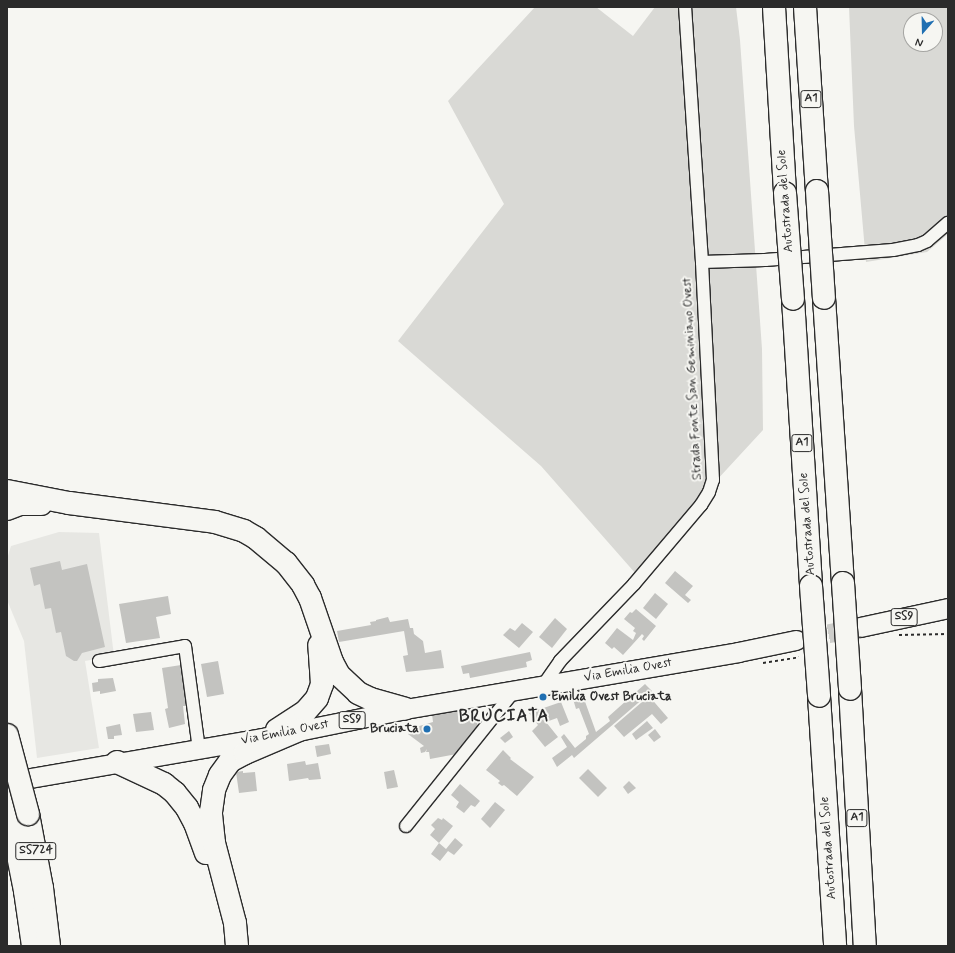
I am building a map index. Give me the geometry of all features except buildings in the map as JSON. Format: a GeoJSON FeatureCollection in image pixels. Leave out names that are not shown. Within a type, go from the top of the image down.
{"type":"FeatureCollection","features":[{"type":"Feature","properties":{"kind":"highway","name":"Autostrada del Sole"},"geometry":{"type":"LineString","coordinates":[[774,7],[835,946]]}},
{"type":"Feature","properties":{"kind":"highway","name":"A1"},"geometry":{"type":"LineString","coordinates":[[805,7],[850,690],[865,946]]}},
{"type":"Feature","properties":{"kind":"highway"},"geometry":{"type":"LineString","coordinates":[[7,492],[69,503],[215,522],[244,532],[266,544],[286,563],[303,585],[332,662],[339,675],[348,685],[358,693],[371,699],[405,709]]}},
{"type":"Feature","properties":{"kind":"highway"},"geometry":{"type":"LineString","coordinates":[[7,509],[20,504],[69,503]]}},
{"type":"Feature","properties":{"kind":"highway"},"geometry":{"type":"LineString","coordinates":[[263,738],[305,712],[317,698],[322,684],[322,668],[314,612]]}},
{"type":"Feature","properties":{"kind":"highway"},"geometry":{"type":"LineString","coordinates":[[237,946],[235,923],[214,843],[211,812],[214,790],[220,775],[230,761],[245,753],[300,730]]}},
{"type":"Feature","properties":{"kind":"highway","name":"SS724"},"geometry":{"type":"LineString","coordinates":[[7,735],[28,814],[37,892],[33,946]]}},
{"type":"Feature","properties":{"kind":"highway"},"geometry":{"type":"LineString","coordinates":[[117,762],[164,784],[175,793],[187,808],[202,837],[225,928],[225,946]]}},
{"type":"Feature","properties":{"kind":"highway","name":"SS724"},"geometry":{"type":"LineString","coordinates":[[7,800],[37,892],[50,946]]}},
{"type":"Feature","properties":{"kind":"highway"},"geometry":{"type":"LineString","coordinates":[[37,892],[54,919],[57,946]]}},
{"type":"Feature","properties":{"kind":"main road","name":"SS9"},"geometry":{"type":"LineString","coordinates":[[860,627],[948,608]]}},
{"type":"Feature","properties":{"kind":"main road","name":"Via Emilia Ovest"},"geometry":{"type":"LineString","coordinates":[[7,782],[263,738],[405,709],[514,692],[738,652],[796,640]]}},
{"type":"Feature","properties":{"kind":"street","name":"Strada Fonte San Geminiano Ovest"},"geometry":{"type":"LineString","coordinates":[[542,687],[560,661],[634,584],[701,505],[709,492],[713,480],[702,262],[685,7]]}},
{"type":"Feature","properties":{"kind":"street"},"geometry":{"type":"LineString","coordinates":[[702,262],[765,260],[893,250],[918,245],[927,241],[948,223]]}},
{"type":"Feature","properties":{"kind":"street"},"geometry":{"type":"LineString","coordinates":[[99,661],[185,646],[199,749]]}},
{"type":"Feature","properties":{"kind":"street"},"geometry":{"type":"LineString","coordinates":[[406,826],[514,692]]}},
{"type":"Feature","properties":{"kind":"shaded area"},"geometry":{"type":"Polygon","coordinates":[[[535,7],[596,7],[633,36],[655,7],[736,7],[740,40],[762,349],[763,430],[715,482],[636,574],[541,466],[398,341],[504,204],[448,101],[535,7]]]}},
{"type":"Feature","properties":{"kind":"shaded area"},"geometry":{"type":"Polygon","coordinates":[[[849,7],[948,7],[948,234],[927,252],[866,262],[854,126],[849,7]]]}},
{"type":"Feature","properties":{"kind":"shaded area"},"geometry":{"type":"Polygon","coordinates":[[[59,532],[99,533],[114,656],[85,661],[99,748],[37,758],[24,641],[7,600],[7,559],[11,546],[59,532]]]}},
{"type":"Feature","properties":{"kind":"tunnel"},"geometry":{"type":"LineString","coordinates":[[800,639],[860,627]]}},
{"type":"Feature","properties":{"kind":"place","name":"Emilia Ovest Bruciata"},"geometry":{"type":"Point","coordinates":[543,697]}},
{"type":"Feature","properties":{"kind":"place","name":"Bruciata"},"geometry":{"type":"Point","coordinates":[427,729]}},
{"type":"Feature","properties":{"kind":"district","name":"BRUCIATA"},"geometry":{"type":"Point","coordinates":[504,717]}}]}
